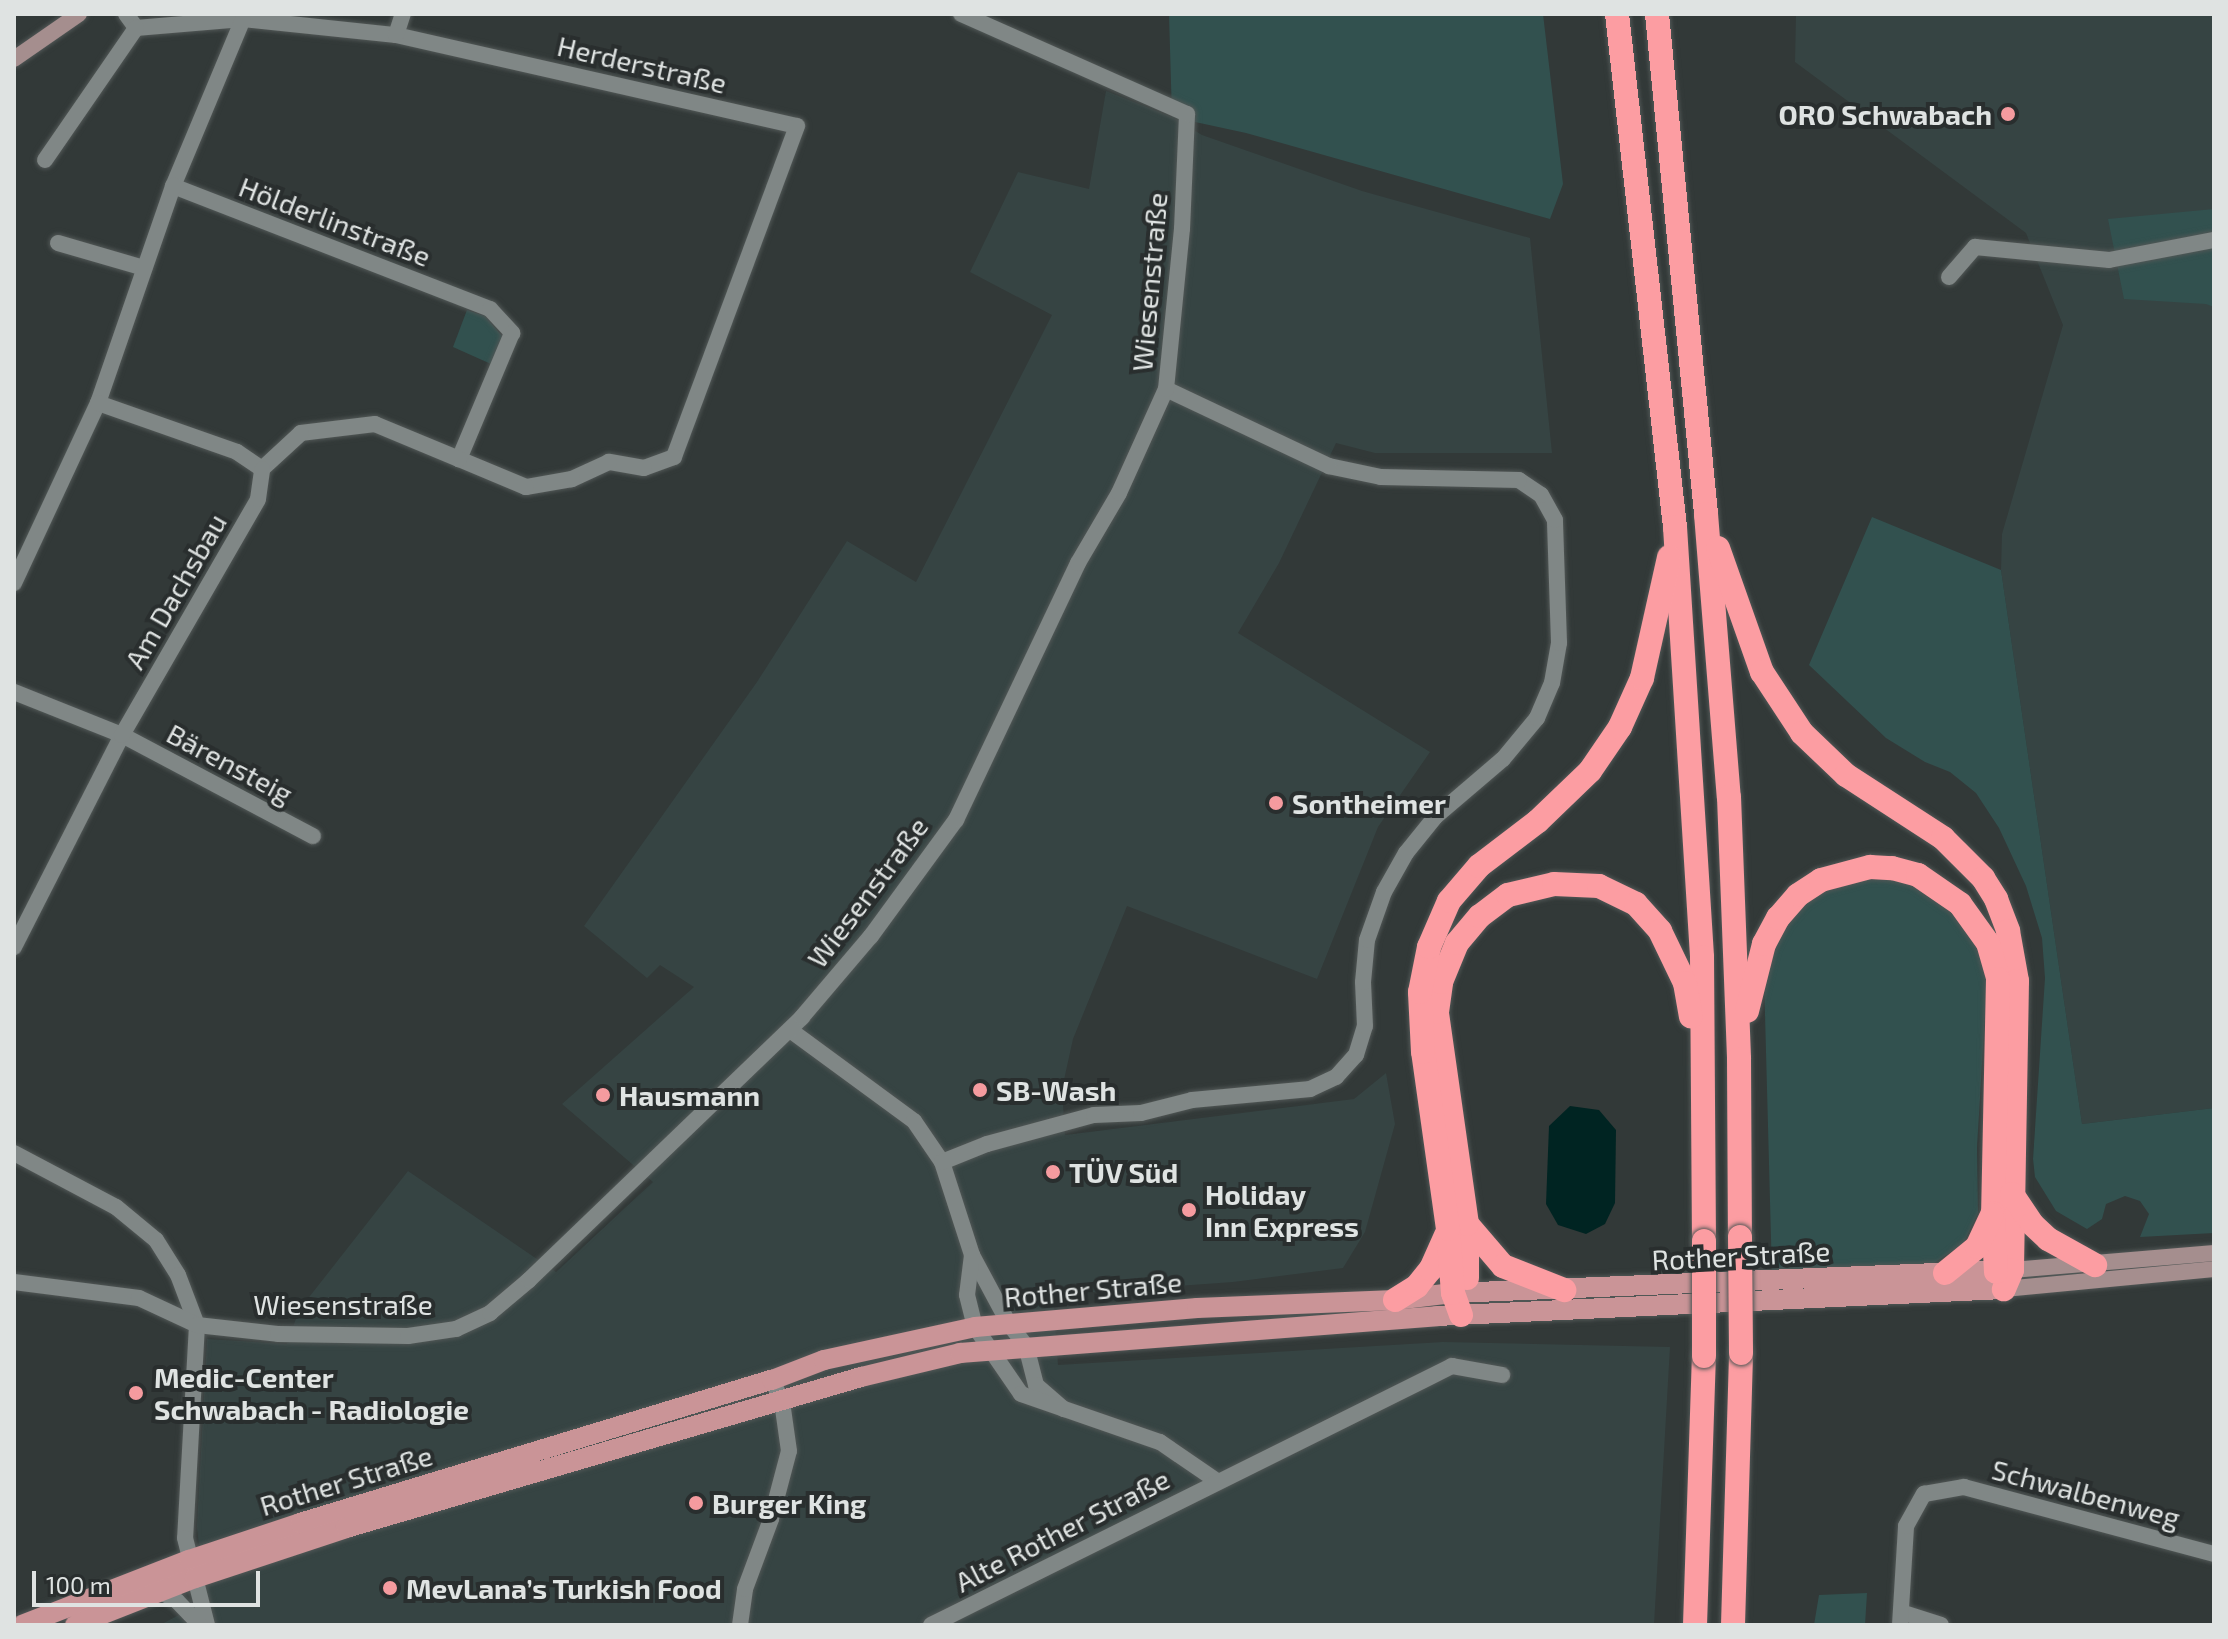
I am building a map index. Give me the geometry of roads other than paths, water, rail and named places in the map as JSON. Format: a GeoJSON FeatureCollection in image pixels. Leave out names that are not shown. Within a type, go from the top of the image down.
{"type":"FeatureCollection","features":[{"type":"Feature","properties":{"kind":"highway"},"geometry":{"type":"LineString","coordinates":[[1617,14],[1675,527],[1702,957],[1704,1356],[1695,1625]]}},
{"type":"Feature","properties":{"kind":"highway"},"geometry":{"type":"LineString","coordinates":[[1657,14],[1706,514],[1729,797],[1739,1059],[1741,1353],[1733,1625]]}},
{"type":"Feature","properties":{"kind":"highway"},"geometry":{"type":"LineString","coordinates":[[1706,514],[1762,672],[1802,733],[1846,775],[1943,838],[1983,878],[1996,899],[2008,931],[2017,981],[2012,1194],[2004,1277]]}},
{"type":"Feature","properties":{"kind":"highway"},"geometry":{"type":"LineString","coordinates":[[1564,1290],[1503,1266],[1458,1227],[1423,1052],[1420,992],[1429,947],[1449,901],[1479,866],[1538,821],[1590,771],[1620,727],[1642,678],[1675,527]]}},
{"type":"Feature","properties":{"kind":"highway"},"geometry":{"type":"LineString","coordinates":[[1739,1059],[1754,976],[1764,944],[1778,918],[1798,895],[1821,880],[1870,867],[1918,875],[1942,888],[1975,921],[1988,943],[1998,979],[1993,1213],[2004,1277]]}},
{"type":"Feature","properties":{"kind":"highway"},"geometry":{"type":"LineString","coordinates":[[1460,1301],[1458,1227],[1437,1012],[1441,982],[1457,943],[1480,916],[1508,895],[1554,884],[1599,886],[1636,904],[1660,931],[1685,983],[1702,1075]]}},
{"type":"Feature","properties":{"kind":"highway"},"geometry":{"type":"LineString","coordinates":[[2012,1194],[2032,1224],[2048,1239],[2095,1265]]}},
{"type":"Feature","properties":{"kind":"highway"},"geometry":{"type":"LineString","coordinates":[[1945,1273],[1977,1247],[1993,1213]]}},
{"type":"Feature","properties":{"kind":"highway"},"geometry":{"type":"LineString","coordinates":[[1395,1300],[1417,1286],[1458,1227]]}},
{"type":"Feature","properties":{"kind":"main road"},"geometry":{"type":"LineString","coordinates":[[14,59],[79,14]]}},
{"type":"Feature","properties":{"kind":"main road","name":"Rother Straße"},"geometry":{"type":"LineString","coordinates":[[75,1625],[161,1592],[192,1569],[346,1528],[946,1356],[1026,1346],[1050,1348],[1248,1328],[1564,1290],[1945,1273],[2004,1277],[2214,1253]]}},
{"type":"Feature","properties":{"kind":"main road","name":"Rother Straße"},"geometry":{"type":"LineString","coordinates":[[22,1625],[772,1380],[824,1360],[975,1327],[1197,1308],[1395,1300],[1460,1301],[2214,1269]]}},
{"type":"Feature","properties":{"kind":"street"},"geometry":{"type":"LineString","coordinates":[[45,160],[136,28],[126,14]]}},
{"type":"Feature","properties":{"kind":"street"},"geometry":{"type":"LineString","coordinates":[[396,35],[403,14]]}},
{"type":"Feature","properties":{"kind":"street","name":"Wiesenstraße"},"geometry":{"type":"LineString","coordinates":[[14,1282],[139,1298],[197,1325],[278,1334],[408,1336],[456,1329],[490,1313],[529,1280],[790,1030],[871,936],[956,820],[1078,563],[1119,493],[1166,389],[1182,229],[1187,114],[961,14]]}},
{"type":"Feature","properties":{"kind":"street"},"geometry":{"type":"LineString","coordinates":[[14,583],[98,403],[173,186],[243,19]]}},
{"type":"Feature","properties":{"kind":"street","name":"Herderstraße"},"geometry":{"type":"LineString","coordinates":[[136,28],[243,19],[396,35],[797,126],[674,457],[644,468],[609,462],[572,479],[526,487],[459,459]]}},
{"type":"Feature","properties":{"kind":"street","name":"Hölderlinstraße"},"geometry":{"type":"LineString","coordinates":[[173,186],[490,309],[512,333],[459,459]]}},
{"type":"Feature","properties":{"kind":"street"},"geometry":{"type":"LineString","coordinates":[[1949,277],[1975,247],[2109,260],[2214,240]]}},
{"type":"Feature","properties":{"kind":"street"},"geometry":{"type":"LineString","coordinates":[[58,243],[144,268]]}},
{"type":"Feature","properties":{"kind":"street"},"geometry":{"type":"LineString","coordinates":[[942,1162],[987,1144],[1094,1115],[1141,1113],[1192,1100],[1310,1089],[1336,1077],[1356,1055],[1365,1026],[1363,982],[1367,940],[1384,892],[1406,853],[1435,817],[1503,759],[1537,718],[1552,683],[1559,643],[1555,520],[1541,495],[1519,480],[1381,477],[1329,466],[1166,389]]}},
{"type":"Feature","properties":{"kind":"street"},"geometry":{"type":"LineString","coordinates":[[98,403],[237,452],[262,469],[301,433],[375,424],[459,459]]}},
{"type":"Feature","properties":{"kind":"street","name":"Am Dachsbau"},"geometry":{"type":"LineString","coordinates":[[14,947],[122,735],[258,499],[262,469]]}},
{"type":"Feature","properties":{"kind":"street","name":"Bärensteig"},"geometry":{"type":"LineString","coordinates":[[14,692],[122,735],[313,836]]}},
{"type":"Feature","properties":{"kind":"street"},"geometry":{"type":"LineString","coordinates":[[790,1030],[914,1121],[942,1162],[972,1255],[967,1295],[975,1327]]}},
{"type":"Feature","properties":{"kind":"street"},"geometry":{"type":"LineString","coordinates":[[14,1153],[116,1207],[156,1240],[178,1275],[197,1325],[185,1538],[207,1625]]}},
{"type":"Feature","properties":{"kind":"street","name":"Alte Rother Straße"},"geometry":{"type":"LineString","coordinates":[[972,1255],[1009,1324],[1026,1346],[1036,1385],[1064,1409]]}},
{"type":"Feature","properties":{"kind":"street","name":"Alte Rother Straße"},"geometry":{"type":"LineString","coordinates":[[975,1327],[1021,1394],[1160,1442],[1217,1481]]}},
{"type":"Feature","properties":{"kind":"street","name":"Alte Rother Straße"},"geometry":{"type":"LineString","coordinates":[[931,1625],[1452,1366],[1502,1375]]}},
{"type":"Feature","properties":{"kind":"street"},"geometry":{"type":"LineString","coordinates":[[740,1625],[745,1589],[771,1519],[789,1451],[782,1402],[772,1380]]}},
{"type":"Feature","properties":{"kind":"street","name":"Schwalbenweg"},"geometry":{"type":"LineString","coordinates":[[1901,1619],[1906,1526],[1924,1494],[1964,1487],[2214,1554]]}},
{"type":"Feature","properties":{"kind":"street"},"geometry":{"type":"LineString","coordinates":[[161,1592],[177,1601],[200,1625]]}},
{"type":"Feature","properties":{"kind":"street"},"geometry":{"type":"LineString","coordinates":[[1901,1619],[1941,1625]]}},
{"type":"Feature","properties":{"kind":"place","name":"ORO Schwabach"},"geometry":{"type":"Point","coordinates":[2008,114]}},
{"type":"Feature","properties":{"kind":"place","name":"Sontheimer"},"geometry":{"type":"Point","coordinates":[1276,803]}},
{"type":"Feature","properties":{"kind":"place","name":"SB-Wash"},"geometry":{"type":"Point","coordinates":[980,1090]}},
{"type":"Feature","properties":{"kind":"place","name":"Hausmann"},"geometry":{"type":"Point","coordinates":[603,1095]}},
{"type":"Feature","properties":{"kind":"place","name":"TÜV Süd"},"geometry":{"type":"Point","coordinates":[1053,1172]}},
{"type":"Feature","properties":{"kind":"place","name":"Holiday Inn Express"},"geometry":{"type":"Point","coordinates":[1189,1210]}},
{"type":"Feature","properties":{"kind":"place","name":"Medic-Center Schwabach - Radiologie"},"geometry":{"type":"Point","coordinates":[136,1393]}},
{"type":"Feature","properties":{"kind":"place","name":"Burger King"},"geometry":{"type":"Point","coordinates":[696,1503]}},
{"type":"Feature","properties":{"kind":"place","name":"MevLana’s Turkish Food"},"geometry":{"type":"Point","coordinates":[390,1588]}}]}
